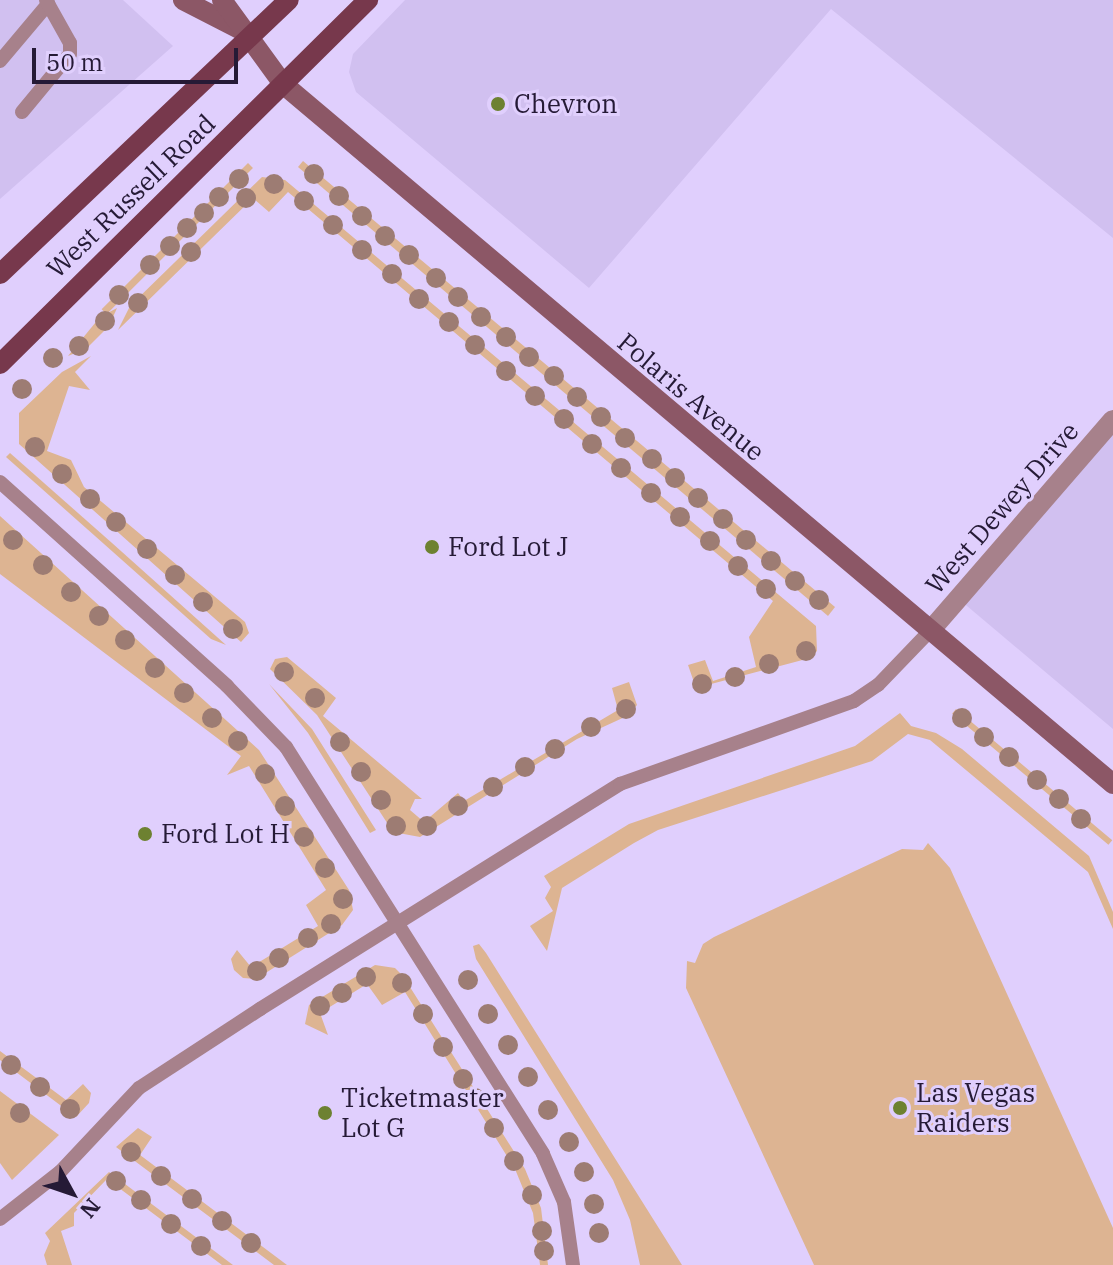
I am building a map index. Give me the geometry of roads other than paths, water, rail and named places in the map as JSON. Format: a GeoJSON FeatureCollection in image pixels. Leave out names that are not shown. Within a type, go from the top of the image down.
{"type":"FeatureCollection","features":[{"type":"Feature","properties":{"kind":"main road","name":"West Russell Road"},"geometry":{"type":"LineString","coordinates":[[0,274],[289,0]]}},
{"type":"Feature","properties":{"kind":"main road","name":"West Russell Road"},"geometry":{"type":"LineString","coordinates":[[0,364],[368,0]]}},
{"type":"Feature","properties":{"kind":"street"},"geometry":{"type":"LineString","coordinates":[[183,0],[252,35]]}},
{"type":"Feature","properties":{"kind":"street","name":"Polaris Avenue"},"geometry":{"type":"LineString","coordinates":[[222,0],[252,35],[283,84],[1113,784]]}},
{"type":"Feature","properties":{"kind":"street","name":"West Dewey Drive"},"geometry":{"type":"LineString","coordinates":[[930,631],[1113,420]]}},
{"type":"Feature","properties":{"kind":"lane"},"geometry":{"type":"LineString","coordinates":[[0,61],[47,2],[70,43],[70,54],[22,112]]}},
{"type":"Feature","properties":{"kind":"lane"},"geometry":{"type":"LineString","coordinates":[[0,482],[227,686],[286,747],[543,1154],[564,1202],[573,1265]]}},
{"type":"Feature","properties":{"kind":"lane"},"geometry":{"type":"LineString","coordinates":[[0,1219],[60,1172],[139,1088],[398,922],[620,784],[854,701],[878,685],[930,631]]}},
{"type":"Feature","properties":{"kind":"place","name":"Chevron"},"geometry":{"type":"Point","coordinates":[498,104]}},
{"type":"Feature","properties":{"kind":"place","name":"Ford Lot J"},"geometry":{"type":"Point","coordinates":[432,547]}},
{"type":"Feature","properties":{"kind":"place","name":"Ford Lot H"},"geometry":{"type":"Point","coordinates":[145,834]}},
{"type":"Feature","properties":{"kind":"place","name":"Las Vegas Raiders"},"geometry":{"type":"Point","coordinates":[900,1108]}},
{"type":"Feature","properties":{"kind":"place","name":"Ticketmaster Lot G"},"geometry":{"type":"Point","coordinates":[325,1113]}}]}
